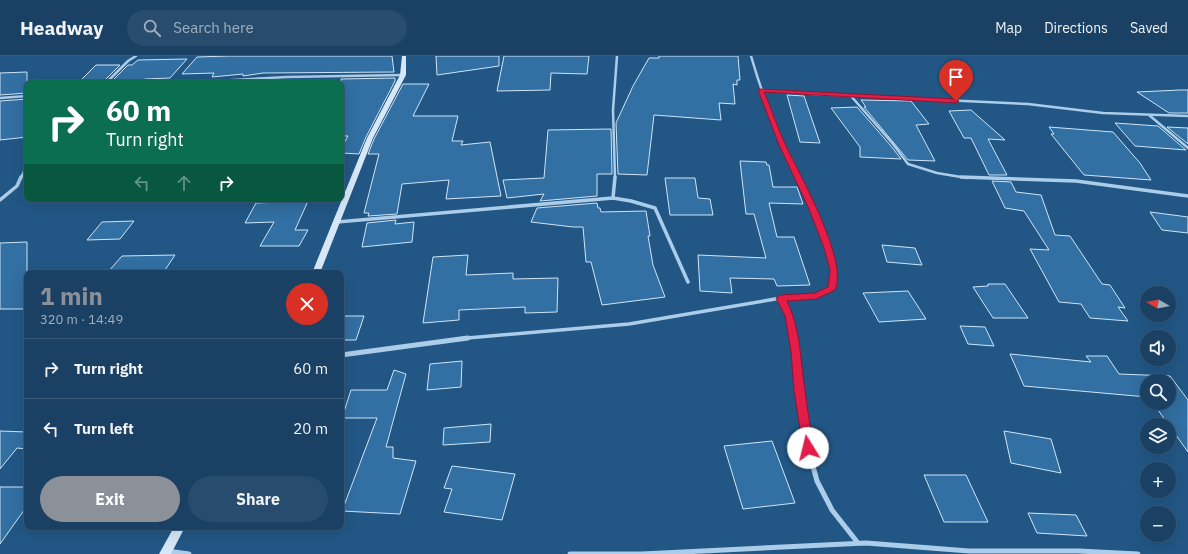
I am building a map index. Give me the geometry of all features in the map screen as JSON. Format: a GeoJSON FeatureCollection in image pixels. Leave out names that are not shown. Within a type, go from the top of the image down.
{"type":"FeatureCollection","features":[{"type":"Feature","properties":{"kind":"street"},"geometry":{"type":"LineString","coordinates":[[109,80],[128,60],[136,56]]}},
{"type":"Feature","properties":{"kind":"street"},"geometry":{"type":"LineString","coordinates":[[317,270],[370,138],[403,75],[404,56]]}},
{"type":"Feature","properties":{"kind":"street"},"geometry":{"type":"LineString","coordinates":[[613,198],[615,174],[613,110],[617,56]]}},
{"type":"Feature","properties":{"kind":"street"},"geometry":{"type":"LineString","coordinates":[[344,355],[448,340],[629,324],[781,298],[816,296],[832,288],[834,270],[828,248],[813,209],[782,145],[761,90],[751,56]]}},
{"type":"Feature","properties":{"kind":"street"},"geometry":{"type":"LineString","coordinates":[[233,80],[287,77],[403,75]]}},
{"type":"Feature","properties":{"kind":"street"},"geometry":{"type":"LineString","coordinates":[[761,90],[851,96],[1028,104],[1103,113],[1188,116]]}},
{"type":"Feature","properties":{"kind":"street"},"geometry":{"type":"LineString","coordinates":[[0,98],[24,96]]}},
{"type":"Feature","properties":{"kind":"street"},"geometry":{"type":"LineString","coordinates":[[851,96],[893,144],[908,164],[937,173],[969,178],[1076,181],[1188,196]]}},
{"type":"Feature","properties":{"kind":"street"},"geometry":{"type":"LineString","coordinates":[[1149,115],[1188,148]]}},
{"type":"Feature","properties":{"kind":"street"},"geometry":{"type":"LineString","coordinates":[[0,200],[17,186],[24,171]]}},
{"type":"Feature","properties":{"kind":"street"},"geometry":{"type":"LineString","coordinates":[[336,222],[613,198],[631,201],[656,208],[688,282]]}},
{"type":"Feature","properties":{"kind":"street"},"geometry":{"type":"LineString","coordinates":[[781,298],[790,316],[807,441],[817,481],[832,510],[858,543]]}},
{"type":"Feature","properties":{"kind":"street"},"geometry":{"type":"LineString","coordinates":[[178,530],[166,552],[188,554]]}},
{"type":"Feature","properties":{"kind":"street"},"geometry":{"type":"LineString","coordinates":[[570,554],[642,554],[858,543],[969,551],[1079,551],[1138,554]]}},
{"type":"Feature","properties":{"kind":"building"},"geometry":{"type":"Polygon","coordinates":[[[392,56],[394,72],[263,73],[243,76],[243,74],[212,77],[214,73],[182,74],[197,57],[392,56]]]}},
{"type":"Feature","properties":{"kind":"building"},"geometry":{"type":"Polygon","coordinates":[[[436,56],[499,56],[499,66],[437,75],[436,56]]]}},
{"type":"Feature","properties":{"kind":"building"},"geometry":{"type":"Polygon","coordinates":[[[504,56],[589,56],[587,74],[551,73],[550,90],[497,91],[504,56]]]}},
{"type":"Feature","properties":{"kind":"building"},"geometry":{"type":"Polygon","coordinates":[[[659,56],[738,56],[740,80],[737,80],[737,85],[733,84],[735,104],[719,103],[721,120],[654,115],[647,175],[618,174],[616,123],[633,86],[649,58],[659,58],[659,56]]]}},
{"type":"Feature","properties":{"kind":"building"},"geometry":{"type":"Polygon","coordinates":[[[187,59],[170,78],[113,80],[128,65],[132,65],[138,60],[187,59]]]}},
{"type":"Feature","properties":{"kind":"building"},"geometry":{"type":"Polygon","coordinates":[[[96,65],[120,65],[105,80],[81,80],[96,65]]]}},
{"type":"Feature","properties":{"kind":"building"},"geometry":{"type":"Polygon","coordinates":[[[27,72],[27,80],[24,80],[24,93],[0,95],[0,73],[27,72]]]}},
{"type":"Feature","properties":{"kind":"building"},"geometry":{"type":"Polygon","coordinates":[[[395,78],[395,81],[366,137],[359,154],[344,153],[344,143],[348,136],[344,136],[344,80],[341,79],[395,78]]]}},
{"type":"Feature","properties":{"kind":"building"},"geometry":{"type":"Polygon","coordinates":[[[403,84],[429,84],[413,116],[458,116],[452,141],[463,141],[461,145],[490,142],[501,196],[446,199],[449,180],[402,184],[397,214],[368,216],[369,213],[364,213],[379,154],[368,154],[374,139],[403,84]]]}},
{"type":"Feature","properties":{"kind":"building"},"geometry":{"type":"Polygon","coordinates":[[[1188,90],[1188,113],[1169,113],[1137,92],[1188,90]]]}},
{"type":"Feature","properties":{"kind":"building"},"geometry":{"type":"Polygon","coordinates":[[[787,95],[804,96],[820,143],[800,142],[787,95]]]}},
{"type":"Feature","properties":{"kind":"building"},"geometry":{"type":"Polygon","coordinates":[[[24,99],[24,137],[0,140],[0,101],[24,99]]]}},
{"type":"Feature","properties":{"kind":"building"},"geometry":{"type":"Polygon","coordinates":[[[861,100],[911,101],[929,124],[916,125],[935,161],[908,160],[864,107],[866,107],[861,100]]]}},
{"type":"Feature","properties":{"kind":"building"},"geometry":{"type":"Polygon","coordinates":[[[857,107],[901,159],[860,157],[860,147],[831,108],[857,107]]]}},
{"type":"Feature","properties":{"kind":"building"},"geometry":{"type":"Polygon","coordinates":[[[971,110],[1005,140],[988,139],[1007,175],[989,175],[971,138],[964,138],[949,111],[971,110]]]}},
{"type":"Feature","properties":{"kind":"building"},"geometry":{"type":"Polygon","coordinates":[[[1115,123],[1158,126],[1186,150],[1135,146],[1115,123]]]}},
{"type":"Feature","properties":{"kind":"building"},"geometry":{"type":"Polygon","coordinates":[[[1049,127],[1113,132],[1140,163],[1151,180],[1084,175],[1051,134],[1054,134],[1049,127]]]}},
{"type":"Feature","properties":{"kind":"building"},"geometry":{"type":"Polygon","coordinates":[[[1167,127],[1188,128],[1188,144],[1167,127]]]}},
{"type":"Feature","properties":{"kind":"building"},"geometry":{"type":"Polygon","coordinates":[[[611,129],[612,174],[597,174],[597,196],[540,201],[544,194],[507,198],[503,180],[544,178],[548,130],[611,129]]]}},
{"type":"Feature","properties":{"kind":"building"},"geometry":{"type":"Polygon","coordinates":[[[740,161],[766,162],[767,165],[769,165],[773,187],[797,187],[803,204],[769,203],[777,237],[794,237],[810,285],[777,286],[774,279],[730,278],[732,293],[700,291],[698,255],[766,258],[754,214],[746,214],[740,161]]]}},
{"type":"Feature","properties":{"kind":"building"},"geometry":{"type":"Polygon","coordinates":[[[665,178],[695,178],[698,198],[710,199],[713,215],[670,215],[665,178]]]}},
{"type":"Feature","properties":{"kind":"building"},"geometry":{"type":"Polygon","coordinates":[[[992,181],[1011,182],[1016,192],[1041,195],[1055,235],[1070,236],[1102,284],[1110,285],[1125,308],[1118,307],[1128,321],[1090,318],[1081,304],[1059,302],[1030,249],[1049,250],[1024,211],[1005,208],[992,181]]]}},
{"type":"Feature","properties":{"kind":"building"},"geometry":{"type":"Polygon","coordinates":[[[308,202],[295,230],[308,230],[299,246],[260,246],[274,222],[245,223],[256,203],[308,202]]]}},
{"type":"Feature","properties":{"kind":"building"},"geometry":{"type":"Polygon","coordinates":[[[597,203],[601,212],[646,211],[650,236],[648,236],[653,265],[665,297],[602,305],[591,262],[586,262],[583,227],[531,222],[537,208],[597,203]]]}},
{"type":"Feature","properties":{"kind":"building"},"geometry":{"type":"Polygon","coordinates":[[[1150,212],[1188,217],[1188,233],[1162,230],[1150,212]]]}},
{"type":"Feature","properties":{"kind":"building"},"geometry":{"type":"Polygon","coordinates":[[[396,220],[395,224],[414,222],[412,242],[362,247],[367,223],[396,220]]]}},
{"type":"Feature","properties":{"kind":"building"},"geometry":{"type":"Polygon","coordinates":[[[134,221],[120,239],[87,240],[102,222],[134,221]]]}},
{"type":"Feature","properties":{"kind":"building"},"geometry":{"type":"Polygon","coordinates":[[[27,242],[27,270],[24,270],[24,309],[0,309],[0,243],[27,242]]]}},
{"type":"Feature","properties":{"kind":"building"},"geometry":{"type":"Polygon","coordinates":[[[882,245],[915,248],[922,265],[887,262],[882,245]]]}},
{"type":"Feature","properties":{"kind":"building"},"geometry":{"type":"Polygon","coordinates":[[[175,255],[165,270],[110,270],[122,256],[175,255]]]}},
{"type":"Feature","properties":{"kind":"building"},"geometry":{"type":"Polygon","coordinates":[[[468,255],[466,275],[513,273],[513,279],[558,278],[557,312],[525,313],[525,307],[459,310],[459,320],[423,323],[433,257],[468,255]]]}},
{"type":"Feature","properties":{"kind":"building"},"geometry":{"type":"Polygon","coordinates":[[[988,284],[1005,284],[1028,318],[993,318],[973,287],[988,286],[988,284]]]}},
{"type":"Feature","properties":{"kind":"building"},"geometry":{"type":"Polygon","coordinates":[[[908,291],[926,319],[879,322],[863,293],[908,291]]]}},
{"type":"Feature","properties":{"kind":"building"},"geometry":{"type":"Polygon","coordinates":[[[344,316],[364,316],[356,340],[344,340],[344,316]]]}},
{"type":"Feature","properties":{"kind":"building"},"geometry":{"type":"Polygon","coordinates":[[[960,326],[985,327],[994,346],[968,344],[960,326]]]}},
{"type":"Feature","properties":{"kind":"building"},"geometry":{"type":"Polygon","coordinates":[[[1010,354],[1091,362],[1086,356],[1107,356],[1119,374],[1140,375],[1140,396],[1024,386],[1010,354]]]}},
{"type":"Feature","properties":{"kind":"building"},"geometry":{"type":"Polygon","coordinates":[[[462,361],[461,387],[427,390],[430,364],[462,361]]]}},
{"type":"Feature","properties":{"kind":"building"},"geometry":{"type":"Polygon","coordinates":[[[394,370],[406,374],[386,447],[393,447],[393,458],[416,461],[400,514],[344,511],[344,506],[377,418],[344,418],[344,412],[351,390],[387,390],[394,370]]]}},
{"type":"Feature","properties":{"kind":"building"},"geometry":{"type":"Polygon","coordinates":[[[1176,384],[1188,400],[1188,452],[1176,435],[1176,418],[1164,418],[1158,410],[1176,410],[1176,384]]]}},
{"type":"Feature","properties":{"kind":"building"},"geometry":{"type":"Polygon","coordinates":[[[491,424],[490,442],[443,445],[444,428],[491,424]]]}},
{"type":"Feature","properties":{"kind":"building"},"geometry":{"type":"Polygon","coordinates":[[[0,431],[24,432],[24,449],[17,448],[0,469],[0,431]]]}},
{"type":"Feature","properties":{"kind":"building"},"geometry":{"type":"Polygon","coordinates":[[[1004,431],[1051,439],[1061,473],[1011,463],[1004,431]]]}},
{"type":"Feature","properties":{"kind":"building"},"geometry":{"type":"Polygon","coordinates":[[[772,441],[795,503],[743,509],[724,446],[772,441]]]}},
{"type":"Feature","properties":{"kind":"building"},"geometry":{"type":"Polygon","coordinates":[[[452,466],[515,474],[502,520],[444,512],[452,489],[444,488],[452,466]]]}},
{"type":"Feature","properties":{"kind":"building"},"geometry":{"type":"Polygon","coordinates":[[[924,475],[966,475],[988,522],[944,522],[924,475]]]}},
{"type":"Feature","properties":{"kind":"building"},"geometry":{"type":"Polygon","coordinates":[[[0,487],[24,487],[24,510],[0,544],[0,487]]]}},
{"type":"Feature","properties":{"kind":"building"},"geometry":{"type":"Polygon","coordinates":[[[1028,513],[1076,515],[1087,536],[1037,533],[1028,513]]]}},
{"type":"Feature","properties":{"kind":"route"},"geometry":{"type":"LineString","coordinates":[[808,448],[790,316],[781,298],[816,296],[832,288],[834,270],[828,248],[813,209],[782,145],[761,90],[956,101]]}}]}
